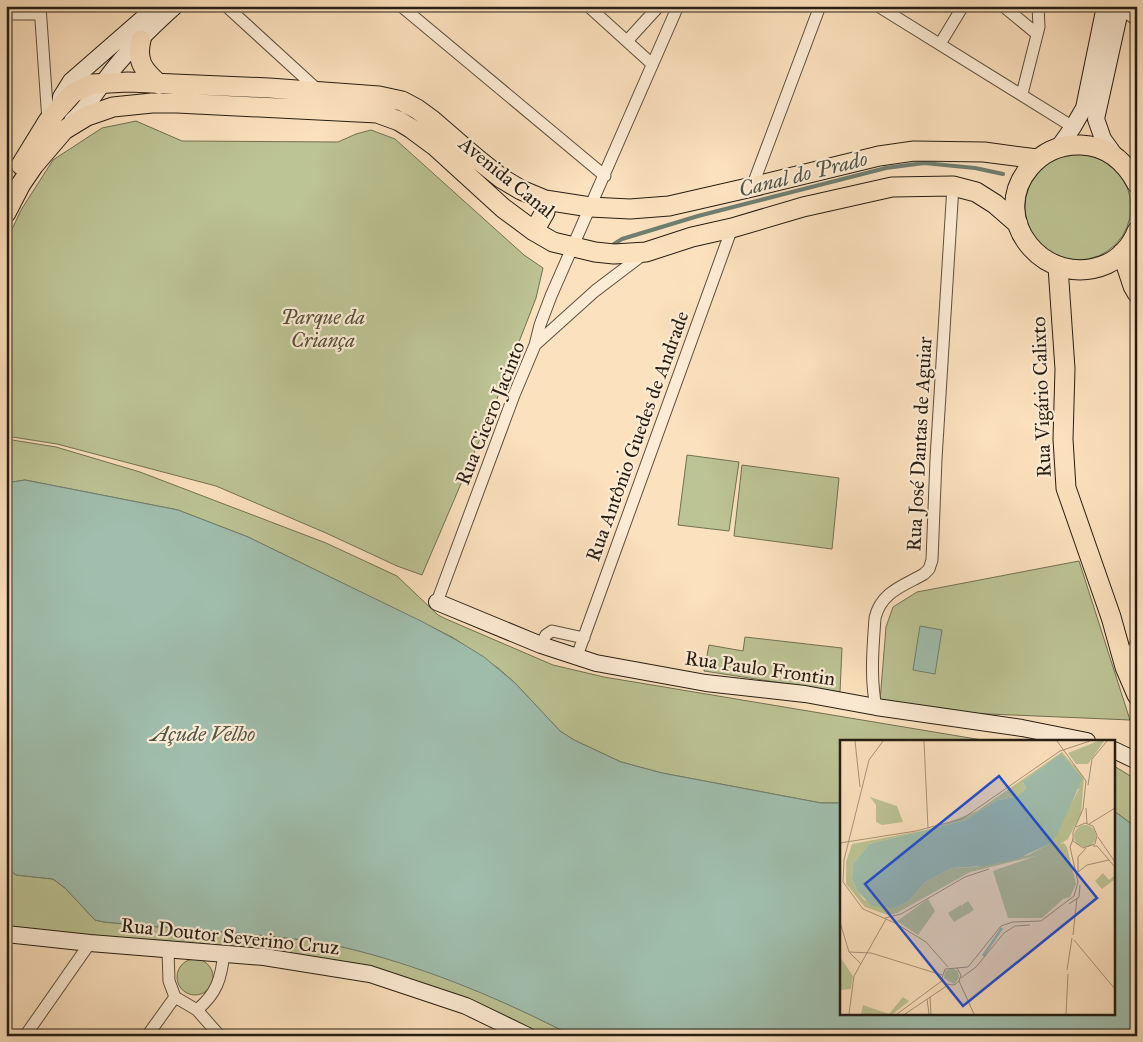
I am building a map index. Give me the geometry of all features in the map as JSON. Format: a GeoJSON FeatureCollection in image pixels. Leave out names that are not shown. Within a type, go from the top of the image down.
{"type":"FeatureCollection","features":[{"type":"Feature","properties":{"kind":"main road"},"geometry":{"type":"LineString","coordinates":[[57,120],[61,97],[71,81],[158,6]]}},
{"type":"Feature","properties":{"kind":"main road"},"geometry":{"type":"LineString","coordinates":[[104,82],[125,55],[174,6]]}},
{"type":"Feature","properties":{"kind":"main road"},"geometry":{"type":"LineString","coordinates":[[1058,148],[1084,108],[1116,7]]}},
{"type":"Feature","properties":{"kind":"main road"},"geometry":{"type":"LineString","coordinates":[[1116,7],[1096,119],[1103,139],[1116,157],[1135,177]]}},
{"type":"Feature","properties":{"kind":"main road"},"geometry":{"type":"LineString","coordinates":[[141,40],[138,52],[140,63],[159,84]]}},
{"type":"Feature","properties":{"kind":"main road","name":"Avenida Canal"},"geometry":{"type":"LineString","coordinates":[[6,213],[73,94],[92,84],[104,82],[269,88],[379,96],[402,101],[432,120],[501,178],[521,190],[545,200],[590,207],[630,209],[668,206],[879,156],[914,151],[984,152],[1037,159]]}},
{"type":"Feature","properties":{"kind":"main road","name":"Avenida Canal"},"geometry":{"type":"LineString","coordinates":[[6,188],[57,120],[113,107],[152,103],[377,113],[412,128],[435,146],[503,208],[534,231],[553,242],[594,252],[614,254],[646,252],[692,237],[732,228],[803,207],[892,187],[953,186],[976,192],[996,204],[1018,224]]}},
{"type":"Feature","properties":{"kind":"main road"},"geometry":{"type":"LineString","coordinates":[[1116,157],[1103,149],[1073,144],[1058,148],[1037,159],[1026,173],[1018,189],[1016,206],[1018,224],[1026,242],[1040,257],[1058,267],[1071,270],[1099,268],[1111,262],[1122,254],[1137,231]]}},
{"type":"Feature","properties":{"kind":"main road"},"geometry":{"type":"LineString","coordinates":[[534,231],[546,212],[545,200]]}},
{"type":"Feature","properties":{"kind":"main road"},"geometry":{"type":"LineString","coordinates":[[1122,254],[1137,293]]}},
{"type":"Feature","properties":{"kind":"main road","name":"Rua Vigário Calixto"},"geometry":{"type":"LineString","coordinates":[[1058,267],[1065,369],[1063,439],[1066,488],[1111,617],[1125,667],[1137,695]]}},
{"type":"Feature","properties":{"kind":"main road","name":"Rua Paulo Frontin"},"geometry":{"type":"LineString","coordinates":[[437,602],[541,645],[596,663],[698,681],[805,694],[876,707],[1022,728],[1082,740]]}},
{"type":"Feature","properties":{"kind":"main road"},"geometry":{"type":"LineString","coordinates":[[1116,751],[1137,761]]}},
{"type":"Feature","properties":{"kind":"main road","name":"Rua Doutor Severino Cruz"},"geometry":{"type":"LineString","coordinates":[[6,934],[296,961],[370,974],[466,1006],[507,1024],[528,1036]]}},
{"type":"Feature","properties":{"kind":"street"},"geometry":{"type":"LineString","coordinates":[[226,6],[320,92]]}},
{"type":"Feature","properties":{"kind":"street"},"geometry":{"type":"LineString","coordinates":[[588,6],[652,64]]}},
{"type":"Feature","properties":{"kind":"street"},"geometry":{"type":"LineString","coordinates":[[627,42],[659,6]]}},
{"type":"Feature","properties":{"kind":"street"},"geometry":{"type":"LineString","coordinates":[[534,345],[540,325],[572,248],[678,6]]}},
{"type":"Feature","properties":{"kind":"street"},"geometry":{"type":"LineString","coordinates":[[752,187],[820,6]]}},
{"type":"Feature","properties":{"kind":"street"},"geometry":{"type":"LineString","coordinates":[[878,6],[1073,127]]}},
{"type":"Feature","properties":{"kind":"street"},"geometry":{"type":"LineString","coordinates":[[940,44],[963,6]]}},
{"type":"Feature","properties":{"kind":"street"},"geometry":{"type":"LineString","coordinates":[[1003,6],[1037,34]]}},
{"type":"Feature","properties":{"kind":"street"},"geometry":{"type":"LineString","coordinates":[[1022,94],[1039,27],[1038,6]]}},
{"type":"Feature","properties":{"kind":"street"},"geometry":{"type":"LineString","coordinates":[[405,7],[605,176]]}},
{"type":"Feature","properties":{"kind":"street"},"geometry":{"type":"LineString","coordinates":[[1116,7],[1137,20]]}},
{"type":"Feature","properties":{"kind":"street"},"geometry":{"type":"LineString","coordinates":[[6,14],[40,10],[57,120]]}},
{"type":"Feature","properties":{"kind":"street","name":"Rua José Dantas de Aguiar"},"geometry":{"type":"LineString","coordinates":[[876,707],[873,694],[873,670],[877,610],[886,596],[924,574],[929,569],[932,560],[953,186]]}},
{"type":"Feature","properties":{"kind":"street","name":"Rua Antônio Guedes de Andrade"},"geometry":{"type":"LineString","coordinates":[[576,656],[732,228]]}},
{"type":"Feature","properties":{"kind":"street","name":"Rua Cicero Jacinto"},"geometry":{"type":"LineString","coordinates":[[437,602],[534,345],[595,292],[646,252]]}},
{"type":"Feature","properties":{"kind":"street"},"geometry":{"type":"LineString","coordinates":[[541,645],[546,635],[552,631],[584,638]]}},
{"type":"Feature","properties":{"kind":"street"},"geometry":{"type":"LineString","coordinates":[[1125,667],[1137,642]]}},
{"type":"Feature","properties":{"kind":"street"},"geometry":{"type":"LineString","coordinates":[[25,1036],[90,943]]}},
{"type":"Feature","properties":{"kind":"street"},"geometry":{"type":"LineString","coordinates":[[168,950],[169,981],[175,997],[198,1010],[220,1036]]}},
{"type":"Feature","properties":{"kind":"street"},"geometry":{"type":"LineString","coordinates":[[198,1010],[215,992],[224,954]]}},
{"type":"Feature","properties":{"kind":"street"},"geometry":{"type":"LineString","coordinates":[[147,1036],[175,997]]}},
{"type":"Feature","properties":{"kind":"green space","name":"Parque da Criança"},"geometry":{"type":"Polygon","coordinates":[[[136,121],[182,141],[338,142],[371,130],[395,139],[524,255],[543,268],[536,298],[495,404],[422,575],[397,566],[216,486],[57,444],[6,436],[6,242],[21,210],[53,160],[102,128],[136,121]]]}},
{"type":"Feature","properties":{"kind":"green space"},"geometry":{"type":"Polygon","coordinates":[[[1078,154],[1098,158],[1116,169],[1127,187],[1131,207],[1127,227],[1116,245],[1098,256],[1078,260],[1058,256],[1040,245],[1029,227],[1025,207],[1029,187],[1040,169],[1058,158],[1078,154]]]}},
{"type":"Feature","properties":{"kind":"green space"},"geometry":{"type":"Polygon","coordinates":[[[6,439],[56,447],[140,472],[326,543],[397,576],[438,615],[553,665],[604,677],[982,740],[840,740],[840,803],[821,803],[662,773],[621,762],[574,740],[560,731],[515,683],[498,668],[452,637],[248,537],[178,510],[25,480],[6,483],[6,439]]]}},
{"type":"Feature","properties":{"kind":"green space"},"geometry":{"type":"Polygon","coordinates":[[[687,455],[739,462],[729,531],[678,525],[687,455]]]}},
{"type":"Feature","properties":{"kind":"green space"},"geometry":{"type":"Polygon","coordinates":[[[742,465],[839,478],[832,549],[734,536],[742,465]]]}},
{"type":"Feature","properties":{"kind":"green space"},"geometry":{"type":"Polygon","coordinates":[[[1079,561],[1130,720],[966,713],[880,701],[886,627],[893,607],[917,592],[1079,561]]]}},
{"type":"Feature","properties":{"kind":"green space"},"geometry":{"type":"Polygon","coordinates":[[[745,637],[842,648],[840,692],[704,671],[709,645],[743,651],[745,637]]]}},
{"type":"Feature","properties":{"kind":"green space"},"geometry":{"type":"Polygon","coordinates":[[[1116,767],[1137,780],[1137,828],[1116,812],[1116,767]]]}},
{"type":"Feature","properties":{"kind":"green space"},"geometry":{"type":"Polygon","coordinates":[[[6,867],[16,875],[53,879],[65,888],[95,920],[290,938],[355,950],[412,966],[467,987],[573,1036],[537,1036],[459,999],[356,969],[6,931],[6,867]]]}},
{"type":"Feature","properties":{"kind":"green space"},"geometry":{"type":"Polygon","coordinates":[[[195,959],[202,960],[208,964],[212,970],[212,984],[208,990],[202,994],[195,995],[188,994],[182,990],[178,984],[177,977],[178,970],[182,964],[188,960],[195,959]]]}},
{"type":"Feature","properties":{"kind":"water","name":"Açude Velho"},"geometry":{"type":"Polygon","coordinates":[[[25,480],[178,510],[248,537],[458,641],[484,657],[515,683],[560,731],[574,740],[621,762],[662,773],[821,803],[840,803],[840,1014],[1116,1014],[1116,812],[1137,828],[1137,1036],[573,1036],[467,987],[412,967],[355,950],[290,938],[95,920],[65,888],[53,879],[16,875],[6,867],[6,483],[25,480]]]}},
{"type":"Feature","properties":{"kind":"water"},"geometry":{"type":"Polygon","coordinates":[[[920,626],[942,630],[935,674],[913,670],[920,626]]]}},
{"type":"Feature","properties":{"kind":"waterway","name":"Canal do Prado"},"geometry":{"type":"LineString","coordinates":[[614,244],[622,239],[698,216],[886,168],[924,163],[975,168],[1003,174]]}}]}
